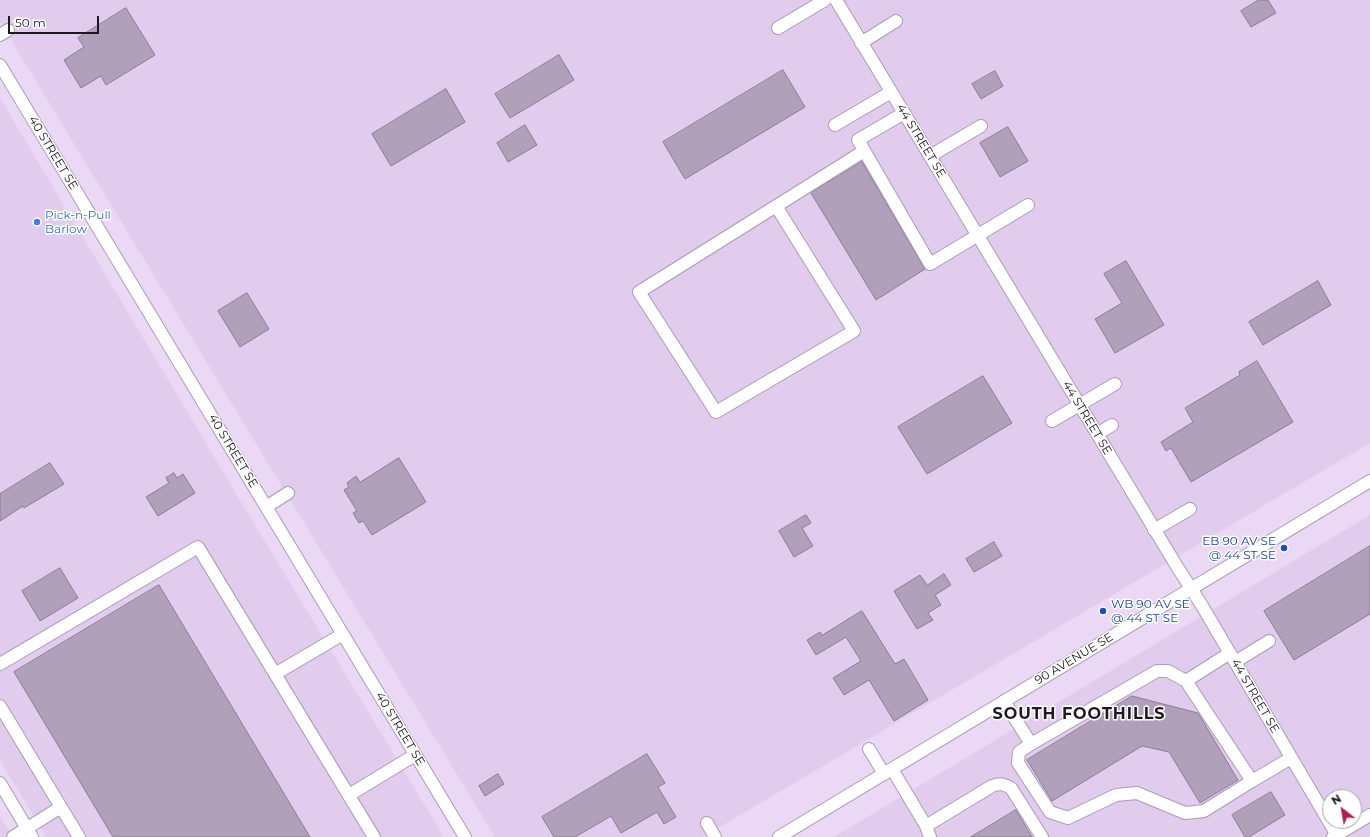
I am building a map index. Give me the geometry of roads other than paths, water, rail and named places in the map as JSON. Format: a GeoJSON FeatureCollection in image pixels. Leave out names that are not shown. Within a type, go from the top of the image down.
{"type":"FeatureCollection","features":[{"type":"Feature","properties":{"kind":"street"},"geometry":{"type":"LineString","coordinates":[[778,28],[825,0]]}},
{"type":"Feature","properties":{"kind":"street","name":"44 STREET SE"},"geometry":{"type":"LineString","coordinates":[[836,0],[1154,530],[1232,657],[1336,836]]}},
{"type":"Feature","properties":{"kind":"street"},"geometry":{"type":"LineString","coordinates":[[862,42],[896,21]]}},
{"type":"Feature","properties":{"kind":"street","name":"40 STREET SE"},"geometry":{"type":"LineString","coordinates":[[0,65],[465,837]]}},
{"type":"Feature","properties":{"kind":"street"},"geometry":{"type":"LineString","coordinates":[[835,125],[891,92]]}},
{"type":"Feature","properties":{"kind":"street"},"geometry":{"type":"LineString","coordinates":[[904,113],[858,140],[930,264],[1028,205]]}},
{"type":"Feature","properties":{"kind":"street"},"geometry":{"type":"LineString","coordinates":[[930,156],[981,126]]}},
{"type":"Feature","properties":{"kind":"street"},"geometry":{"type":"LineString","coordinates":[[776,206],[854,331],[716,412],[639,292],[776,206],[864,151]]}},
{"type":"Feature","properties":{"kind":"street"},"geometry":{"type":"LineString","coordinates":[[1052,421],[1115,384]]}},
{"type":"Feature","properties":{"kind":"street"},"geometry":{"type":"LineString","coordinates":[[1097,434],[1112,425]]}},
{"type":"Feature","properties":{"kind":"street","name":"90 AVENUE SE"},"geometry":{"type":"LineString","coordinates":[[779,837],[1370,481]]}},
{"type":"Feature","properties":{"kind":"street"},"geometry":{"type":"LineString","coordinates":[[266,507],[288,494]]}},
{"type":"Feature","properties":{"kind":"street"},"geometry":{"type":"LineString","coordinates":[[1154,530],[1190,509]]}},
{"type":"Feature","properties":{"kind":"street"},"geometry":{"type":"LineString","coordinates":[[0,664],[198,547],[374,837]]}},
{"type":"Feature","properties":{"kind":"street"},"geometry":{"type":"LineString","coordinates":[[275,674],[343,634]]}},
{"type":"Feature","properties":{"kind":"street"},"geometry":{"type":"LineString","coordinates":[[1186,681],[1232,657],[1269,641]]}},
{"type":"Feature","properties":{"kind":"street"},"geometry":{"type":"LineString","coordinates":[[1252,781],[1186,681],[1168,671],[1157,671],[1019,752],[1018,763],[1050,812],[1068,818],[1116,795],[1137,793],[1185,812],[1204,811],[1291,758]]}},
{"type":"Feature","properties":{"kind":"street"},"geometry":{"type":"LineString","coordinates":[[1004,701],[1031,744]]}},
{"type":"Feature","properties":{"kind":"street"},"geometry":{"type":"LineString","coordinates":[[0,706],[79,837]]}},
{"type":"Feature","properties":{"kind":"street"},"geometry":{"type":"LineString","coordinates":[[869,749],[888,772],[928,831],[992,786],[999,783],[1010,788],[1042,837]]}},
{"type":"Feature","properties":{"kind":"street"},"geometry":{"type":"LineString","coordinates":[[348,795],[416,755]]}},
{"type":"Feature","properties":{"kind":"street"},"geometry":{"type":"LineString","coordinates":[[0,783],[30,833]]}},
{"type":"Feature","properties":{"kind":"street"},"geometry":{"type":"LineString","coordinates":[[13,837],[30,833],[61,807]]}},
{"type":"Feature","properties":{"kind":"street"},"geometry":{"type":"LineString","coordinates":[[1336,836],[1370,815]]}},
{"type":"Feature","properties":{"kind":"street"},"geometry":{"type":"LineString","coordinates":[[707,823],[715,837]]}},
{"type":"Feature","properties":{"kind":"place","name":"Pick-n-Pull Barlow"},"geometry":{"type":"Point","coordinates":[37,222]}},
{"type":"Feature","properties":{"kind":"place","name":"EB 90 AV SE @ 44 ST SE"},"geometry":{"type":"Point","coordinates":[1284,548]}},
{"type":"Feature","properties":{"kind":"place","name":"WB 90 AV SE @ 44 ST SE"},"geometry":{"type":"Point","coordinates":[1103,611]}},
{"type":"Feature","properties":{"kind":"district","name":"SOUTH FOOTHILLS"},"geometry":{"type":"Point","coordinates":[1079,714]}}]}
